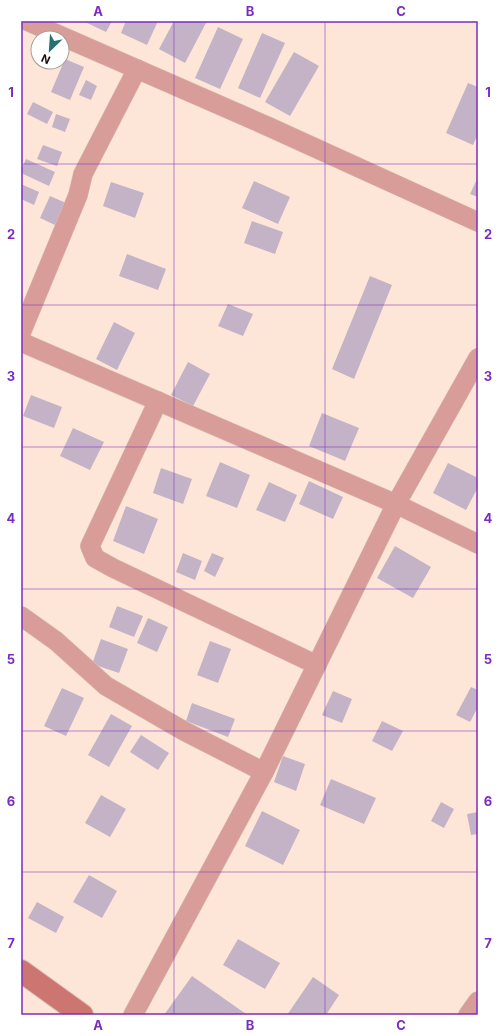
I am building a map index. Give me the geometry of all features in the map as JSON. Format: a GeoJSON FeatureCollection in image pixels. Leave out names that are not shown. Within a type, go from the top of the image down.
{"type":"FeatureCollection","features":[{"type":"Feature","properties":{"kind":"main road"},"geometry":{"type":"LineString","coordinates":[[21,971],[82,1015]]}},
{"type":"Feature","properties":{"kind":"street"},"geometry":{"type":"LineString","coordinates":[[27,21],[267,126],[478,222]]}},
{"type":"Feature","properties":{"kind":"street"},"geometry":{"type":"LineString","coordinates":[[21,333],[78,195],[83,174],[137,69]]}},
{"type":"Feature","properties":{"kind":"street"},"geometry":{"type":"LineString","coordinates":[[21,342],[396,504],[478,544]]}},
{"type":"Feature","properties":{"kind":"street"},"geometry":{"type":"LineString","coordinates":[[133,1015],[264,772],[396,504],[478,358]]}},
{"type":"Feature","properties":{"kind":"street"},"geometry":{"type":"LineString","coordinates":[[158,402],[90,546],[95,558],[316,665]]}},
{"type":"Feature","properties":{"kind":"street"},"geometry":{"type":"LineString","coordinates":[[21,616],[56,641],[106,686],[184,732],[264,772]]}},
{"type":"Feature","properties":{"kind":"street"},"geometry":{"type":"LineString","coordinates":[[468,1015],[478,1001]]}},
{"type":"Feature","properties":{"kind":"building"},"geometry":{"type":"Polygon","coordinates":[[[83,21],[112,21],[106,32],[83,21]]]}},
{"type":"Feature","properties":{"kind":"building"},"geometry":{"type":"Polygon","coordinates":[[[126,21],[158,21],[147,45],[121,33],[126,21]]]}},
{"type":"Feature","properties":{"kind":"building"},"geometry":{"type":"Polygon","coordinates":[[[174,21],[207,21],[185,63],[159,49],[174,21]]]}},
{"type":"Feature","properties":{"kind":"building"},"geometry":{"type":"Polygon","coordinates":[[[218,27],[243,39],[220,89],[195,78],[218,27]]]}},
{"type":"Feature","properties":{"kind":"building"},"geometry":{"type":"Polygon","coordinates":[[[262,33],[285,43],[260,98],[238,88],[262,33]]]}},
{"type":"Feature","properties":{"kind":"building"},"geometry":{"type":"Polygon","coordinates":[[[294,52],[319,66],[290,116],[265,102],[294,52]]]}},
{"type":"Feature","properties":{"kind":"building"},"geometry":{"type":"Polygon","coordinates":[[[70,61],[84,67],[70,100],[51,92],[60,70],[70,70],[70,61]]]}},
{"type":"Feature","properties":{"kind":"building"},"geometry":{"type":"Polygon","coordinates":[[[86,80],[97,86],[91,100],[79,95],[86,80]]]}},
{"type":"Feature","properties":{"kind":"building"},"geometry":{"type":"Polygon","coordinates":[[[468,83],[478,87],[478,134],[473,145],[446,133],[468,83]]]}},
{"type":"Feature","properties":{"kind":"building"},"geometry":{"type":"Polygon","coordinates":[[[33,102],[53,112],[47,124],[27,114],[33,102]]]}},
{"type":"Feature","properties":{"kind":"building"},"geometry":{"type":"Polygon","coordinates":[[[56,114],[70,119],[65,132],[52,127],[56,114]]]}},
{"type":"Feature","properties":{"kind":"building"},"geometry":{"type":"Polygon","coordinates":[[[43,145],[62,152],[57,166],[37,159],[43,145]]]}},
{"type":"Feature","properties":{"kind":"building"},"geometry":{"type":"Polygon","coordinates":[[[26,159],[55,172],[49,186],[21,173],[26,159]]]}},
{"type":"Feature","properties":{"kind":"building"},"geometry":{"type":"Polygon","coordinates":[[[478,177],[478,197],[470,194],[478,177]]]}},
{"type":"Feature","properties":{"kind":"building"},"geometry":{"type":"Polygon","coordinates":[[[254,181],[290,197],[278,224],[242,208],[254,181]]]}},
{"type":"Feature","properties":{"kind":"building"},"geometry":{"type":"Polygon","coordinates":[[[111,182],[144,193],[135,218],[103,206],[111,182]]]}},
{"type":"Feature","properties":{"kind":"building"},"geometry":{"type":"Polygon","coordinates":[[[21,184],[39,192],[34,205],[21,199],[21,184]]]}},
{"type":"Feature","properties":{"kind":"building"},"geometry":{"type":"Polygon","coordinates":[[[50,196],[66,203],[55,225],[40,218],[50,196]]]}},
{"type":"Feature","properties":{"kind":"building"},"geometry":{"type":"Polygon","coordinates":[[[252,221],[283,232],[275,254],[244,243],[252,221]]]}},
{"type":"Feature","properties":{"kind":"building"},"geometry":{"type":"Polygon","coordinates":[[[127,254],[166,269],[158,290],[119,276],[127,254]]]}},
{"type":"Feature","properties":{"kind":"building"},"geometry":{"type":"Polygon","coordinates":[[[370,276],[392,285],[354,379],[332,369],[370,276]]]}},
{"type":"Feature","properties":{"kind":"building"},"geometry":{"type":"Polygon","coordinates":[[[228,304],[253,314],[243,336],[218,326],[228,304]]]}},
{"type":"Feature","properties":{"kind":"building"},"geometry":{"type":"Polygon","coordinates":[[[114,322],[135,333],[117,370],[96,359],[114,322]]]}},
{"type":"Feature","properties":{"kind":"building"},"geometry":{"type":"Polygon","coordinates":[[[188,362],[210,374],[193,406],[171,395],[188,362]]]}},
{"type":"Feature","properties":{"kind":"building"},"geometry":{"type":"Polygon","coordinates":[[[31,395],[62,407],[54,428],[23,416],[31,395]]]}},
{"type":"Feature","properties":{"kind":"building"},"geometry":{"type":"Polygon","coordinates":[[[322,413],[359,428],[345,461],[309,446],[322,413]]]}},
{"type":"Feature","properties":{"kind":"building"},"geometry":{"type":"Polygon","coordinates":[[[73,428],[104,442],[90,470],[60,456],[73,428]]]}},
{"type":"Feature","properties":{"kind":"building"},"geometry":{"type":"Polygon","coordinates":[[[220,462],[250,475],[237,508],[206,496],[220,462]]]}},
{"type":"Feature","properties":{"kind":"building"},"geometry":{"type":"Polygon","coordinates":[[[448,463],[478,478],[478,487],[466,510],[433,493],[448,463]]]}},
{"type":"Feature","properties":{"kind":"building"},"geometry":{"type":"Polygon","coordinates":[[[161,468],[192,479],[183,504],[153,493],[161,468]]]}},
{"type":"Feature","properties":{"kind":"building"},"geometry":{"type":"Polygon","coordinates":[[[309,481],[343,497],[333,519],[299,504],[309,481]]]}},
{"type":"Feature","properties":{"kind":"building"},"geometry":{"type":"Polygon","coordinates":[[[269,482],[297,495],[285,522],[256,510],[269,482]]]}},
{"type":"Feature","properties":{"kind":"building"},"geometry":{"type":"Polygon","coordinates":[[[126,506],[158,519],[144,554],[113,541],[126,506]]]}},
{"type":"Feature","properties":{"kind":"building"},"geometry":{"type":"Polygon","coordinates":[[[395,546],[431,567],[413,598],[377,578],[395,546]]]}},
{"type":"Feature","properties":{"kind":"building"},"geometry":{"type":"Polygon","coordinates":[[[183,553],[202,561],[195,580],[176,572],[183,553]]]}},
{"type":"Feature","properties":{"kind":"building"},"geometry":{"type":"Polygon","coordinates":[[[212,553],[224,558],[215,577],[204,571],[212,553]]]}},
{"type":"Feature","properties":{"kind":"building"},"geometry":{"type":"Polygon","coordinates":[[[117,606],[143,616],[134,637],[109,627],[117,606]]]}},
{"type":"Feature","properties":{"kind":"building"},"geometry":{"type":"Polygon","coordinates":[[[148,618],[168,627],[157,652],[137,643],[148,618]]]}},
{"type":"Feature","properties":{"kind":"building"},"geometry":{"type":"Polygon","coordinates":[[[101,639],[128,649],[119,673],[92,664],[101,639]]]}},
{"type":"Feature","properties":{"kind":"building"},"geometry":{"type":"Polygon","coordinates":[[[210,641],[231,649],[218,683],[197,675],[210,641]]]}},
{"type":"Feature","properties":{"kind":"building"},"geometry":{"type":"Polygon","coordinates":[[[471,687],[478,690],[478,707],[470,722],[456,715],[471,687]]]}},
{"type":"Feature","properties":{"kind":"building"},"geometry":{"type":"Polygon","coordinates":[[[62,688],[84,698],[66,736],[44,726],[62,688]]]}},
{"type":"Feature","properties":{"kind":"building"},"geometry":{"type":"Polygon","coordinates":[[[333,691],[352,699],[342,723],[322,715],[333,691]]]}},
{"type":"Feature","properties":{"kind":"building"},"geometry":{"type":"Polygon","coordinates":[[[192,703],[235,719],[228,737],[186,721],[192,703]]]}},
{"type":"Feature","properties":{"kind":"building"},"geometry":{"type":"Polygon","coordinates":[[[111,714],[132,726],[109,767],[88,755],[111,714]]]}},
{"type":"Feature","properties":{"kind":"building"},"geometry":{"type":"Polygon","coordinates":[[[382,721],[403,731],[392,751],[372,741],[382,721]]]}},
{"type":"Feature","properties":{"kind":"building"},"geometry":{"type":"Polygon","coordinates":[[[141,735],[169,753],[158,770],[130,752],[141,735]]]}},
{"type":"Feature","properties":{"kind":"building"},"geometry":{"type":"Polygon","coordinates":[[[283,756],[305,764],[296,791],[274,782],[283,756]]]}},
{"type":"Feature","properties":{"kind":"building"},"geometry":{"type":"Polygon","coordinates":[[[331,779],[376,798],[364,824],[320,805],[331,779]]]}},
{"type":"Feature","properties":{"kind":"building"},"geometry":{"type":"Polygon","coordinates":[[[101,795],[126,809],[110,837],[85,823],[101,795]]]}},
{"type":"Feature","properties":{"kind":"building"},"geometry":{"type":"Polygon","coordinates":[[[441,802],[454,809],[444,828],[431,821],[441,802]]]}},
{"type":"Feature","properties":{"kind":"building"},"geometry":{"type":"Polygon","coordinates":[[[262,811],[300,830],[283,865],[245,846],[262,811]]]}},
{"type":"Feature","properties":{"kind":"building"},"geometry":{"type":"Polygon","coordinates":[[[478,812],[478,834],[471,835],[467,814],[478,812]]]}},
{"type":"Feature","properties":{"kind":"building"},"geometry":{"type":"Polygon","coordinates":[[[89,875],[117,891],[102,918],[73,902],[89,875]]]}},
{"type":"Feature","properties":{"kind":"building"},"geometry":{"type":"Polygon","coordinates":[[[37,902],[64,917],[56,933],[28,918],[37,902]]]}},
{"type":"Feature","properties":{"kind":"building"},"geometry":{"type":"Polygon","coordinates":[[[238,939],[280,963],[265,989],[223,965],[238,939]]]}},
{"type":"Feature","properties":{"kind":"building"},"geometry":{"type":"Polygon","coordinates":[[[192,976],[246,1014],[164,1015],[192,976]]]}},
{"type":"Feature","properties":{"kind":"building"},"geometry":{"type":"Polygon","coordinates":[[[313,977],[339,995],[326,1015],[287,1015],[313,977]]]}}]}
